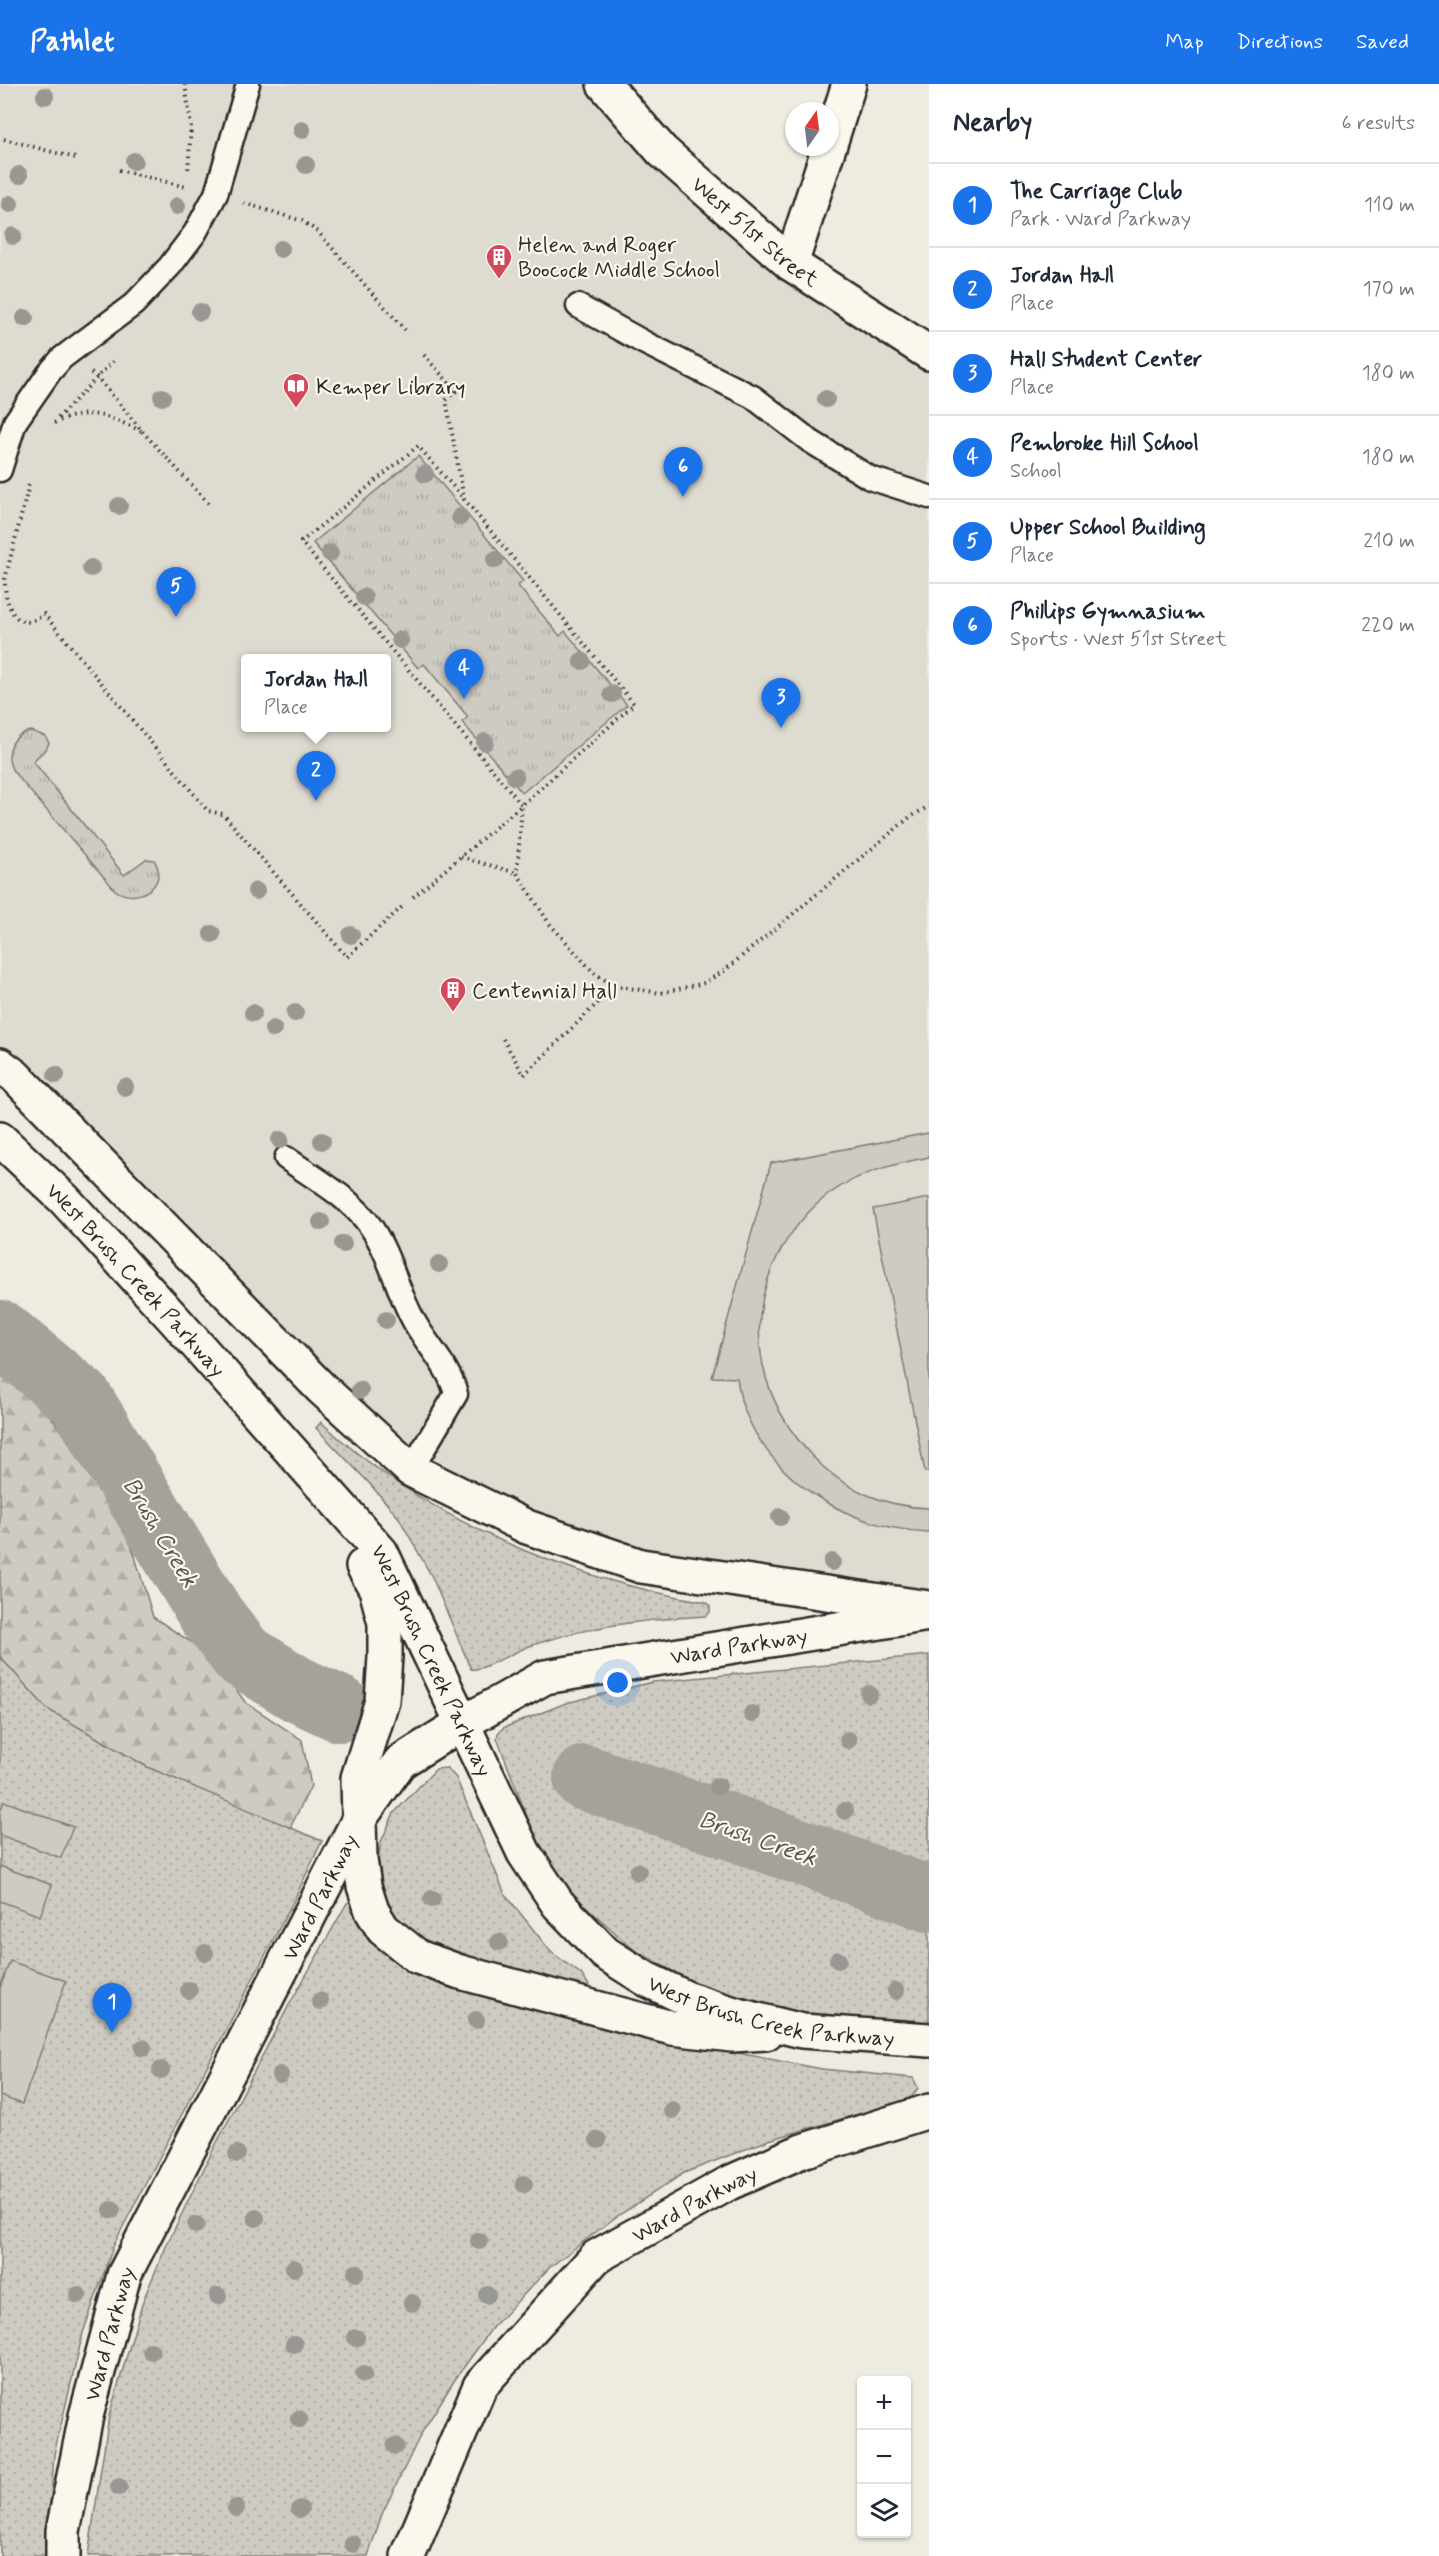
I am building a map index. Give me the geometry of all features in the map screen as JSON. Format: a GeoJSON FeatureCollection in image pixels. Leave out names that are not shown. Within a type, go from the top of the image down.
{"type":"FeatureCollection","features":[{"type":"Feature","properties":{"kind":"main road","name":"West 51st Street"},"geometry":{"type":"LineString","coordinates":[[604,84],[662,151],[791,264],[929,352]]}},
{"type":"Feature","properties":{"kind":"main road"},"geometry":{"type":"LineString","coordinates":[[839,116],[849,84]]}},
{"type":"Feature","properties":{"kind":"main road"},"geometry":{"type":"LineString","coordinates":[[791,264],[826,156]]}},
{"type":"Feature","properties":{"kind":"main road"},"geometry":{"type":"LineString","coordinates":[[0,1065],[15,1076],[321,1388],[411,1470],[527,1527],[641,1566],[929,1608]]}},
{"type":"Feature","properties":{"kind":"main road","name":"West Brush Creek Parkway"},"geometry":{"type":"LineString","coordinates":[[0,1138],[63,1199],[174,1319],[381,1552],[524,1853],[558,1904],[605,1953],[646,1979],[688,1999],[734,2014],[802,2031],[929,2040]]}},
{"type":"Feature","properties":{"kind":"main road"},"geometry":{"type":"LineString","coordinates":[[174,1319],[210,1393],[341,1531],[376,1588],[385,1623],[382,1701],[358,1778],[358,1821],[364,1886],[372,1911],[383,1929],[418,1957],[460,1972],[672,2028],[732,2036],[802,2031]]}},
{"type":"Feature","properties":{"kind":"main road","name":"Ward Parkway"},"geometry":{"type":"LineString","coordinates":[[63,2556],[63,2531],[86,2416],[124,2275],[358,1821],[400,1762],[461,1724],[545,1677],[929,1614]]}},
{"type":"Feature","properties":{"kind":"main road","name":"Ward Parkway"},"geometry":{"type":"LineString","coordinates":[[408,2556],[480,2386],[596,2257],[729,2183],[802,2151],[929,2111]]}},
{"type":"Feature","properties":{"kind":"lane"},"geometry":{"type":"LineString","coordinates":[[0,470],[15,422],[49,373],[62,358],[134,304],[170,266],[195,233],[216,194],[248,84]]}},
{"type":"Feature","properties":{"kind":"lane"},"geometry":{"type":"LineString","coordinates":[[578,306],[645,343],[753,397],[810,441],[870,478],[929,496]]}},
{"type":"Feature","properties":{"kind":"lane"},"geometry":{"type":"LineString","coordinates":[[286,1158],[357,1210],[371,1227],[383,1248],[414,1322],[453,1382],[456,1394],[411,1470]]}},
{"type":"Feature","properties":{"kind":"path"},"geometry":{"type":"LineString","coordinates":[[119,170],[188,187],[191,125],[185,84]]}},
{"type":"Feature","properties":{"kind":"path"},"geometry":{"type":"LineString","coordinates":[[4,140],[79,159]]}},
{"type":"Feature","properties":{"kind":"path"},"geometry":{"type":"LineString","coordinates":[[246,193],[242,203],[302,221],[317,231],[405,330]]}},
{"type":"Feature","properties":{"kind":"path"},"geometry":{"type":"LineString","coordinates":[[49,431],[120,353]]}},
{"type":"Feature","properties":{"kind":"path"},"geometry":{"type":"LineString","coordinates":[[424,355],[456,391],[446,400],[464,499]]}},
{"type":"Feature","properties":{"kind":"path"},"geometry":{"type":"LineString","coordinates":[[97,377],[143,432],[210,505]]}},
{"type":"Feature","properties":{"kind":"path"},"geometry":{"type":"LineString","coordinates":[[54,423],[82,413],[97,413],[110,416],[143,432]]}},
{"type":"Feature","properties":{"kind":"path"},"geometry":{"type":"LineString","coordinates":[[413,897],[522,805],[634,704],[418,446],[301,542],[522,805],[517,873],[549,922],[594,973],[615,986],[661,993],[704,983],[724,971],[910,817],[929,806]]}},
{"type":"Feature","properties":{"kind":"path"},"geometry":{"type":"LineString","coordinates":[[30,480],[5,579],[6,595],[16,617],[28,624],[44,614],[208,811],[223,814],[347,957],[403,906]]}},
{"type":"Feature","properties":{"kind":"path"},"geometry":{"type":"LineString","coordinates":[[461,857],[517,873]]}},
{"type":"Feature","properties":{"kind":"path"},"geometry":{"type":"LineString","coordinates":[[503,1039],[525,1075],[615,986]]}},
{"type":"Feature","properties":{"kind":"shaded area"},"geometry":{"type":"Polygon","coordinates":[[[0,84],[623,84],[791,264],[929,334],[929,1608],[641,1551],[411,1470],[0,1065],[0,84]]]}},
{"type":"Feature","properties":{"kind":"green space"},"geometry":{"type":"Polygon","coordinates":[[[418,456],[523,581],[518,586],[560,636],[565,631],[627,705],[522,793],[462,722],[468,717],[424,664],[418,668],[313,543],[418,456]]]}},
{"type":"Feature","properties":{"kind":"green space"},"geometry":{"type":"Polygon","coordinates":[[[31,731],[45,736],[49,743],[33,761],[124,875],[146,859],[154,860],[158,869],[158,877],[149,890],[133,895],[115,890],[13,771],[9,758],[11,746],[18,736],[31,731]]]}},
{"type":"Feature","properties":{"kind":"green space"},"geometry":{"type":"Polygon","coordinates":[[[929,1133],[929,1157],[884,1168],[856,1178],[817,1204],[792,1232],[774,1263],[763,1296],[759,1329],[762,1362],[772,1395],[789,1427],[812,1456],[837,1478],[865,1494],[896,1504],[929,1508],[929,1532],[900,1529],[872,1522],[844,1512],[819,1498],[795,1480],[774,1459],[757,1436],[743,1405],[737,1378],[712,1377],[771,1163],[929,1133]]]}},
{"type":"Feature","properties":{"kind":"green space"},"geometry":{"type":"Polygon","coordinates":[[[929,1198],[929,1471],[925,1472],[873,1209],[929,1198]]]}},
{"type":"Feature","properties":{"kind":"green space"},"geometry":{"type":"Polygon","coordinates":[[[0,1374],[51,1417],[111,1494],[134,1553],[153,1617],[212,1656],[245,1702],[302,1740],[311,1786],[290,1828],[147,1767],[47,1709],[0,1657],[0,1374]]]}},
{"type":"Feature","properties":{"kind":"green space"},"geometry":{"type":"Polygon","coordinates":[[[321,1422],[362,1457],[406,1488],[452,1516],[500,1540],[550,1561],[602,1578],[654,1592],[706,1602],[710,1605],[710,1612],[706,1616],[661,1619],[572,1633],[530,1646],[483,1667],[471,1669],[432,1577],[399,1518],[316,1428],[321,1422]]]}},
{"type":"Feature","properties":{"kind":"green space"},"geometry":{"type":"Polygon","coordinates":[[[929,1655],[929,2022],[862,2020],[774,2009],[696,1984],[633,1949],[569,1891],[534,1835],[497,1738],[503,1728],[566,1703],[653,1682],[929,1655]]]}},
{"type":"Feature","properties":{"kind":"green space"},"geometry":{"type":"Polygon","coordinates":[[[0,1657],[47,1709],[147,1767],[322,1841],[294,1900],[114,2244],[83,2333],[54,2454],[47,2556],[0,2556],[0,1657]]]}},
{"type":"Feature","properties":{"kind":"green space"},"geometry":{"type":"Polygon","coordinates":[[[447,1768],[456,1778],[505,1894],[551,1952],[581,1974],[589,1985],[584,1992],[433,1949],[391,1918],[381,1895],[377,1866],[381,1842],[394,1813],[436,1769],[447,1768]]]}},
{"type":"Feature","properties":{"kind":"green space"},"geometry":{"type":"Polygon","coordinates":[[[4,1801],[73,1827],[61,1858],[0,1835],[0,1812],[4,1801]]]}},
{"type":"Feature","properties":{"kind":"green space"},"geometry":{"type":"Polygon","coordinates":[[[0,1866],[52,1885],[40,1916],[0,1901],[0,1866]]]}},
{"type":"Feature","properties":{"kind":"green space"},"geometry":{"type":"Polygon","coordinates":[[[355,1900],[366,1922],[696,2045],[822,2069],[913,2078],[918,2088],[910,2099],[769,2140],[684,2173],[616,2217],[550,2267],[492,2328],[454,2381],[422,2432],[382,2514],[368,2556],[88,2556],[109,2416],[144,2298],[168,2242],[214,2148],[288,2007],[347,1903],[355,1900]]]}},
{"type":"Feature","properties":{"kind":"green space"},"geometry":{"type":"Polygon","coordinates":[[[10,1961],[66,1981],[22,2104],[0,2096],[0,1988],[10,1961]]]}},
{"type":"Feature","properties":{"kind":"waterway","name":"Brush Creek"},"geometry":{"type":"LineString","coordinates":[[0,1333],[80,1399],[212,1616],[242,1655],[297,1689],[340,1709]]}},
{"type":"Feature","properties":{"kind":"waterway","name":"Brush Creek"},"geometry":{"type":"LineString","coordinates":[[586,1778],[732,1827],[929,1899]]}},
{"type":"Feature","properties":{"kind":"place","name":"Helen and Roger Boocock Middle School"},"geometry":{"type":"Point","coordinates":[499,280]}},
{"type":"Feature","properties":{"kind":"place","name":"Kemper Library"},"geometry":{"type":"Point","coordinates":[296,409]}},
{"type":"Feature","properties":{"kind":"place","name":"Phillips Gymnasium"},"geometry":{"type":"Point","coordinates":[683,497]}},
{"type":"Feature","properties":{"kind":"place","name":"Upper School Building"},"geometry":{"type":"Point","coordinates":[176,617]}},
{"type":"Feature","properties":{"kind":"place","name":"Pembroke Hill School"},"geometry":{"type":"Point","coordinates":[464,699]}},
{"type":"Feature","properties":{"kind":"place","name":"Hall Student Center"},"geometry":{"type":"Point","coordinates":[781,728]}},
{"type":"Feature","properties":{"kind":"place","name":"Jordan Hall"},"geometry":{"type":"Point","coordinates":[316,801]}},
{"type":"Feature","properties":{"kind":"place","name":"Centennial Hall"},"geometry":{"type":"Point","coordinates":[453,1013]}},
{"type":"Feature","properties":{"kind":"place","name":"The Carriage Club"},"geometry":{"type":"Point","coordinates":[112,2033]}}]}
